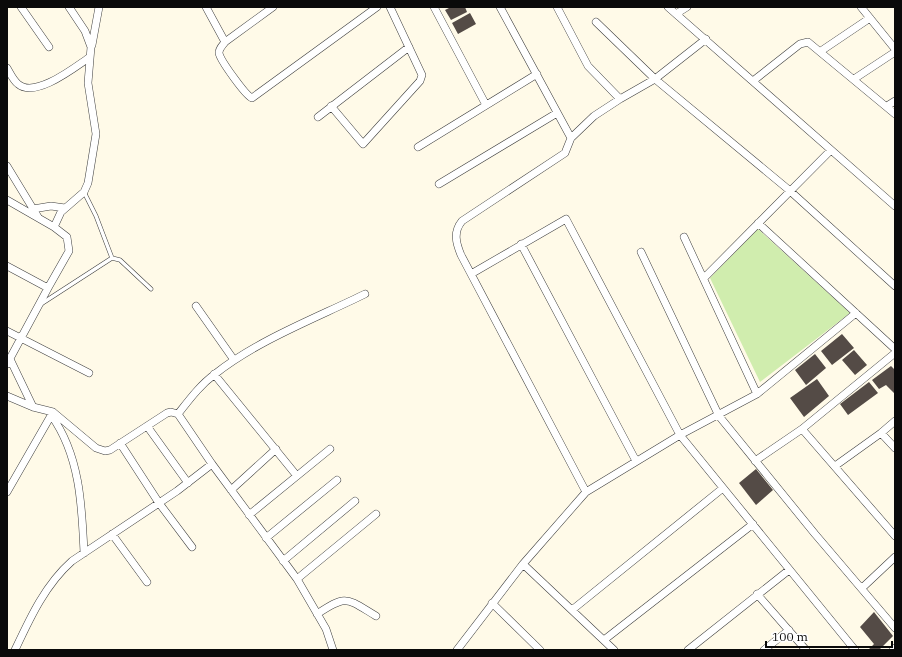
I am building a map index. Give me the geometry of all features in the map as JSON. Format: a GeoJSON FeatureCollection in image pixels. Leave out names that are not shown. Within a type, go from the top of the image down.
{"type":"FeatureCollection","features":[{"type":"Feature","properties":{"kind":"street"},"geometry":{"type":"LineString","coordinates":[[21,7],[49,47]]}},
{"type":"Feature","properties":{"kind":"street"},"geometry":{"type":"LineString","coordinates":[[69,7],[85,30],[91,47]]}},
{"type":"Feature","properties":{"kind":"street"},"geometry":{"type":"LineString","coordinates":[[54,227],[59,215],[65,208],[84,192],[88,183],[93,162],[96,134],[88,83],[91,47],[99,7]]}},
{"type":"Feature","properties":{"kind":"street"},"geometry":{"type":"LineString","coordinates":[[206,7],[225,42]]}},
{"type":"Feature","properties":{"kind":"street"},"geometry":{"type":"LineString","coordinates":[[273,7],[225,42],[220,48],[220,56],[246,94],[252,98],[377,7]]}},
{"type":"Feature","properties":{"kind":"street"},"geometry":{"type":"LineString","coordinates":[[331,106],[363,144],[420,81],[422,75],[390,7]]}},
{"type":"Feature","properties":{"kind":"street"},"geometry":{"type":"LineString","coordinates":[[434,7],[486,105]]}},
{"type":"Feature","properties":{"kind":"street"},"geometry":{"type":"LineString","coordinates":[[500,7],[571,138]]}},
{"type":"Feature","properties":{"kind":"street"},"geometry":{"type":"LineString","coordinates":[[557,7],[588,66],[620,99]]}},
{"type":"Feature","properties":{"kind":"street"},"geometry":{"type":"LineString","coordinates":[[668,7],[895,206]]}},
{"type":"Feature","properties":{"kind":"street"},"geometry":{"type":"LineString","coordinates":[[676,14],[688,7]]}},
{"type":"Feature","properties":{"kind":"street"},"geometry":{"type":"LineString","coordinates":[[854,79],[895,51],[861,7]]}},
{"type":"Feature","properties":{"kind":"street"},"geometry":{"type":"LineString","coordinates":[[821,52],[870,18]]}},
{"type":"Feature","properties":{"kind":"street"},"geometry":{"type":"LineString","coordinates":[[596,22],[655,79],[789,190],[895,286]]}},
{"type":"Feature","properties":{"kind":"street"},"geometry":{"type":"LineString","coordinates":[[586,492],[457,246],[456,238],[458,226],[462,221],[565,153],[571,138],[594,116],[655,79],[706,39]]}},
{"type":"Feature","properties":{"kind":"street"},"geometry":{"type":"LineString","coordinates":[[753,81],[804,42],[812,44],[895,114]]}},
{"type":"Feature","properties":{"kind":"street"},"geometry":{"type":"LineString","coordinates":[[318,117],[409,47]]}},
{"type":"Feature","properties":{"kind":"street"},"geometry":{"type":"LineString","coordinates":[[7,68],[18,84],[25,87],[35,88],[53,81],[90,57]]}},
{"type":"Feature","properties":{"kind":"street"},"geometry":{"type":"LineString","coordinates":[[418,147],[537,74]]}},
{"type":"Feature","properties":{"kind":"street"},"geometry":{"type":"LineString","coordinates":[[886,106],[895,101]]}},
{"type":"Feature","properties":{"kind":"street"},"geometry":{"type":"LineString","coordinates":[[439,184],[558,113]]}},
{"type":"Feature","properties":{"kind":"street"},"geometry":{"type":"LineString","coordinates":[[704,278],[789,190],[831,150]]}},
{"type":"Feature","properties":{"kind":"street"},"geometry":{"type":"LineString","coordinates":[[7,166],[38,218]]}},
{"type":"Feature","properties":{"kind":"street"},"geometry":{"type":"LineString","coordinates":[[7,200],[54,227],[67,237],[68,251],[8,362],[33,407]]}},
{"type":"Feature","properties":{"kind":"street"},"geometry":{"type":"LineString","coordinates":[[33,209],[51,206],[65,208]]}},
{"type":"Feature","properties":{"kind":"street"},"geometry":{"type":"LineString","coordinates":[[471,274],[566,219],[680,435],[855,650]]}},
{"type":"Feature","properties":{"kind":"street"},"geometry":{"type":"LineString","coordinates":[[758,223],[895,349]]}},
{"type":"Feature","properties":{"kind":"street"},"geometry":{"type":"LineString","coordinates":[[684,237],[757,394]]}},
{"type":"Feature","properties":{"kind":"street"},"geometry":{"type":"LineString","coordinates":[[521,244],[636,461]]}},
{"type":"Feature","properties":{"kind":"street"},"geometry":{"type":"LineString","coordinates":[[641,252],[719,416],[895,628]]}},
{"type":"Feature","properties":{"kind":"street"},"geometry":{"type":"LineString","coordinates":[[7,266],[48,288]]}},
{"type":"Feature","properties":{"kind":"street"},"geometry":{"type":"LineString","coordinates":[[178,414],[198,389],[214,374],[234,360],[365,294]]}},
{"type":"Feature","properties":{"kind":"street"},"geometry":{"type":"LineString","coordinates":[[196,306],[234,360]]}},
{"type":"Feature","properties":{"kind":"street"},"geometry":{"type":"LineString","coordinates":[[457,650],[492,603],[586,492],[680,435],[719,416],[757,394],[856,313]]}},
{"type":"Feature","properties":{"kind":"street"},"geometry":{"type":"LineString","coordinates":[[7,331],[89,373]]}},
{"type":"Feature","properties":{"kind":"street"},"geometry":{"type":"LineString","coordinates":[[755,461],[802,429],[895,353]]}},
{"type":"Feature","properties":{"kind":"street"},"geometry":{"type":"LineString","coordinates":[[214,374],[298,476]]}},
{"type":"Feature","properties":{"kind":"street"},"geometry":{"type":"LineString","coordinates":[[7,396],[52,414],[96,448],[105,450],[110,450],[167,413],[171,412],[178,414],[212,464],[296,580],[326,629],[333,650]]}},
{"type":"Feature","properties":{"kind":"street"},"geometry":{"type":"LineString","coordinates":[[7,492],[52,414]]}},
{"type":"Feature","properties":{"kind":"street"},"geometry":{"type":"LineString","coordinates":[[52,414],[62,430],[70,449],[82,513],[84,553]]}},
{"type":"Feature","properties":{"kind":"street"},"geometry":{"type":"LineString","coordinates":[[835,466],[895,421]]}},
{"type":"Feature","properties":{"kind":"street"},"geometry":{"type":"LineString","coordinates":[[147,426],[188,483]]}},
{"type":"Feature","properties":{"kind":"street"},"geometry":{"type":"LineString","coordinates":[[802,429],[895,536]]}},
{"type":"Feature","properties":{"kind":"street"},"geometry":{"type":"LineString","coordinates":[[881,433],[895,448]]}},
{"type":"Feature","properties":{"kind":"street"},"geometry":{"type":"LineString","coordinates":[[120,443],[159,503],[192,547]]}},
{"type":"Feature","properties":{"kind":"street"},"geometry":{"type":"LineString","coordinates":[[231,490],[276,449]]}},
{"type":"Feature","properties":{"kind":"street"},"geometry":{"type":"LineString","coordinates":[[249,515],[330,449]]}},
{"type":"Feature","properties":{"kind":"street"},"geometry":{"type":"LineString","coordinates":[[15,650],[47,589],[64,568],[188,483],[212,464]]}},
{"type":"Feature","properties":{"kind":"street"},"geometry":{"type":"LineString","coordinates":[[266,538],[337,480]]}},
{"type":"Feature","properties":{"kind":"street"},"geometry":{"type":"LineString","coordinates":[[572,610],[723,488]]}},
{"type":"Feature","properties":{"kind":"street"},"geometry":{"type":"LineString","coordinates":[[283,561],[355,501]]}},
{"type":"Feature","properties":{"kind":"street"},"geometry":{"type":"LineString","coordinates":[[296,580],[376,514]]}},
{"type":"Feature","properties":{"kind":"street"},"geometry":{"type":"LineString","coordinates":[[604,640],[753,524]]}},
{"type":"Feature","properties":{"kind":"street"},"geometry":{"type":"LineString","coordinates":[[112,534],[147,582]]}},
{"type":"Feature","properties":{"kind":"street"},"geometry":{"type":"LineString","coordinates":[[862,588],[895,557]]}},
{"type":"Feature","properties":{"kind":"street"},"geometry":{"type":"LineString","coordinates":[[524,564],[614,650]]}},
{"type":"Feature","properties":{"kind":"street"},"geometry":{"type":"LineString","coordinates":[[688,650],[757,594],[790,570]]}},
{"type":"Feature","properties":{"kind":"street"},"geometry":{"type":"LineString","coordinates":[[757,594],[806,650]]}},
{"type":"Feature","properties":{"kind":"street"},"geometry":{"type":"LineString","coordinates":[[317,614],[335,602],[345,599],[376,616]]}},
{"type":"Feature","properties":{"kind":"street"},"geometry":{"type":"LineString","coordinates":[[492,603],[540,650]]}},
{"type":"Feature","properties":{"kind":"street"},"geometry":{"type":"LineString","coordinates":[[764,650],[789,630]]}},
{"type":"Feature","properties":{"kind":"lane"},"geometry":{"type":"LineString","coordinates":[[84,192],[96,216],[112,258]]}},
{"type":"Feature","properties":{"kind":"lane"},"geometry":{"type":"LineString","coordinates":[[39,306],[112,258],[120,260],[151,288]]}},
{"type":"Feature","properties":{"kind":"green space"},"geometry":{"type":"Polygon","coordinates":[[[758,229],[850,313],[760,382],[710,278],[758,229]]]}},
{"type":"Feature","properties":{"kind":"building"},"geometry":{"type":"Polygon","coordinates":[[[451,7],[465,7],[467,12],[451,20],[445,10],[451,7]]]}},
{"type":"Feature","properties":{"kind":"building"},"geometry":{"type":"Polygon","coordinates":[[[470,13],[476,24],[458,34],[452,23],[470,13]]]}},
{"type":"Feature","properties":{"kind":"building"},"geometry":{"type":"Polygon","coordinates":[[[842,334],[854,348],[832,365],[821,351],[842,334]]]}},
{"type":"Feature","properties":{"kind":"building"},"geometry":{"type":"Polygon","coordinates":[[[854,350],[867,365],[855,375],[842,360],[854,350]]]}},
{"type":"Feature","properties":{"kind":"building"},"geometry":{"type":"Polygon","coordinates":[[[815,354],[826,368],[806,385],[795,370],[815,354]]]}},
{"type":"Feature","properties":{"kind":"building"},"geometry":{"type":"Polygon","coordinates":[[[891,366],[895,370],[895,394],[886,385],[879,389],[872,380],[891,366]]]}},
{"type":"Feature","properties":{"kind":"building"},"geometry":{"type":"Polygon","coordinates":[[[817,379],[829,396],[804,417],[790,398],[817,379]]]}},
{"type":"Feature","properties":{"kind":"building"},"geometry":{"type":"Polygon","coordinates":[[[869,382],[878,393],[848,415],[840,404],[869,382]]]}},
{"type":"Feature","properties":{"kind":"building"},"geometry":{"type":"Polygon","coordinates":[[[756,469],[773,490],[756,505],[739,483],[756,469]]]}},
{"type":"Feature","properties":{"kind":"building"},"geometry":{"type":"Polygon","coordinates":[[[874,612],[893,636],[879,650],[868,650],[874,644],[860,627],[874,612]]]}}]}
